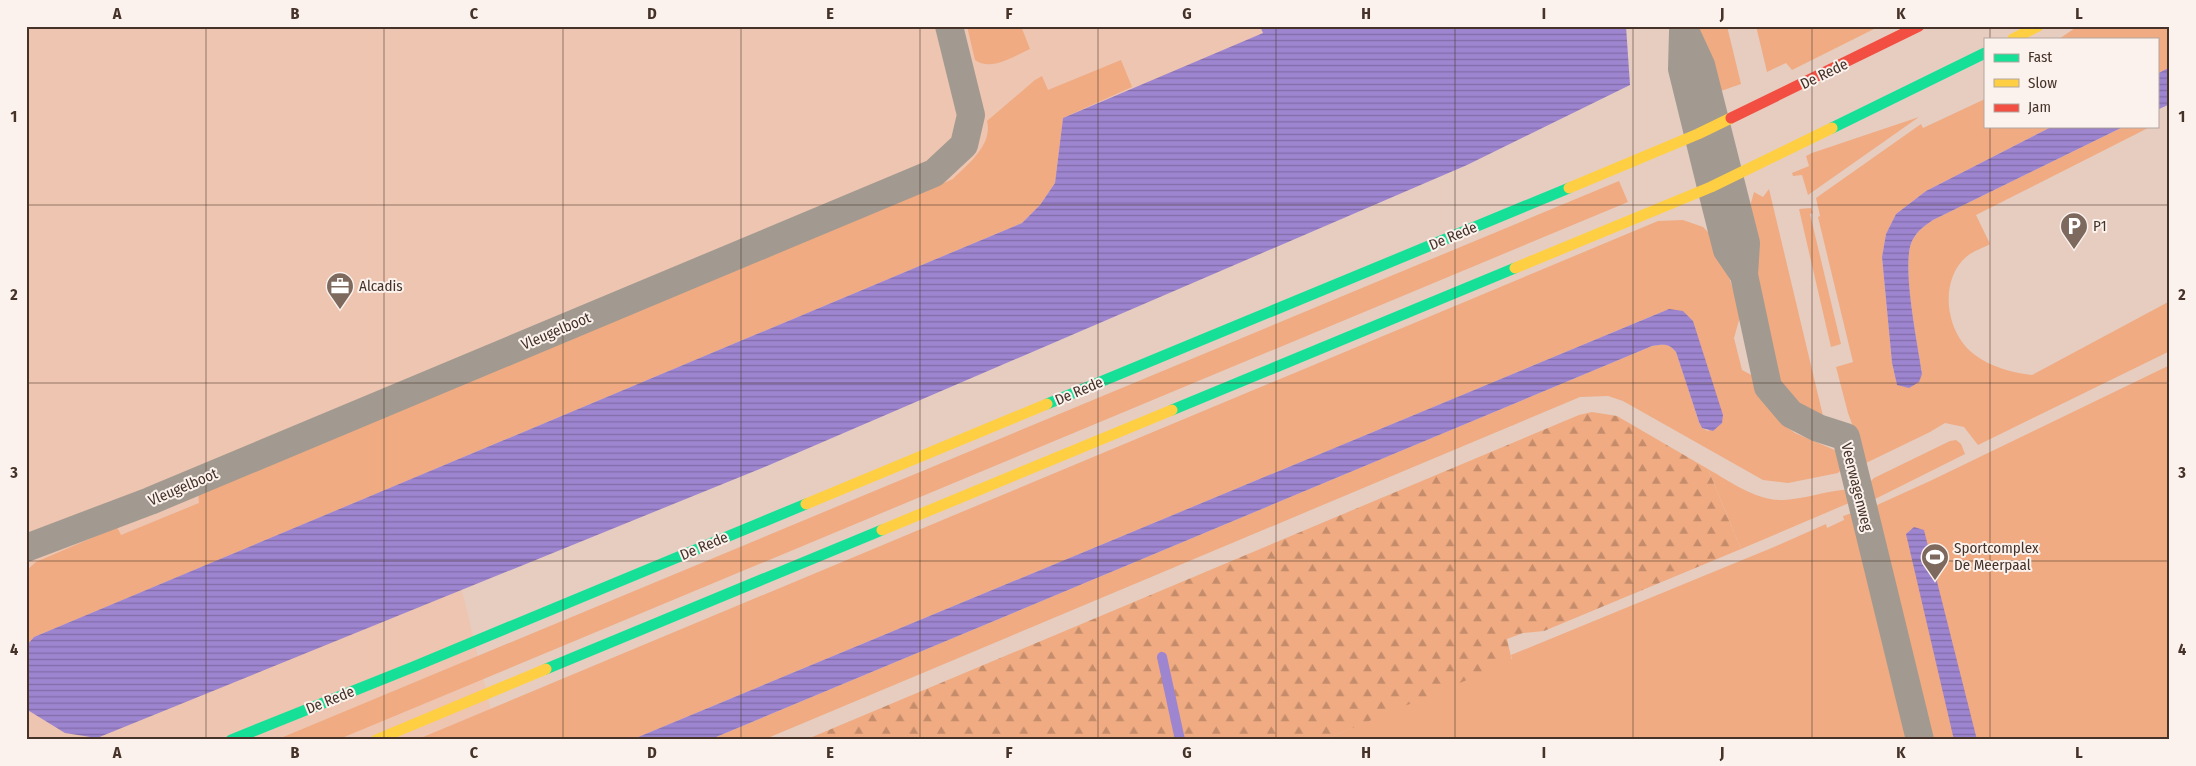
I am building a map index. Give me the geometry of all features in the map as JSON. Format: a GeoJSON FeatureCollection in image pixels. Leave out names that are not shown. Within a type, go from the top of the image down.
{"type":"FeatureCollection","features":[{"type":"Feature","properties":{"kind":"main road","name":"De Rede"},"geometry":{"type":"LineString","coordinates":[[231,740],[422,664],[1707,130],[1919,26]]}},
{"type":"Feature","properties":{"kind":"main road"},"geometry":{"type":"LineString","coordinates":[[2014,38],[2038,26]]}},
{"type":"Feature","properties":{"kind":"main road"},"geometry":{"type":"LineString","coordinates":[[376,740],[1720,183],[1984,52]]}},
{"type":"Feature","properties":{"kind":"street","name":"Vleugelboot"},"geometry":{"type":"LineString","coordinates":[[26,548],[150,501],[934,173],[964,145],[971,115],[949,26]]}},
{"type":"Feature","properties":{"kind":"street","name":"Veerwagenweg"},"geometry":{"type":"LineString","coordinates":[[1683,27],[1701,65],[1707,130],[1720,183],[1727,250],[1744,275],[1768,387],[1790,414],[1818,428],[1846,436],[1920,740]]}},
{"type":"Feature","properties":{"kind":"shaded area"},"geometry":{"type":"Polygon","coordinates":[[[26,26],[1341,26],[429,453],[498,740],[26,740],[26,26]]]}},
{"type":"Feature","properties":{"kind":"shaded area"},"geometry":{"type":"Polygon","coordinates":[[[1260,26],[1626,26],[1630,85],[1467,165],[767,466],[97,738],[65,733],[26,709],[26,646],[34,637],[1022,223],[1040,205],[1055,183],[1063,118],[1263,33],[1260,26]]]}},
{"type":"Feature","properties":{"kind":"shaded area"},"geometry":{"type":"Polygon","coordinates":[[[2170,67],[2170,104],[2158,110],[2158,73],[2170,67]]]}},
{"type":"Feature","properties":{"kind":"shaded area"},"geometry":{"type":"Polygon","coordinates":[[[2049,128],[2121,128],[1933,220],[1918,232],[1912,241],[1908,268],[1911,306],[1922,374],[1919,382],[1909,388],[1897,385],[1892,363],[1882,257],[1886,234],[1896,214],[1926,191],[2049,128]]]}},
{"type":"Feature","properties":{"kind":"shaded area"},"geometry":{"type":"Polygon","coordinates":[[[1669,309],[1683,311],[1693,321],[1723,415],[1722,423],[1713,431],[1702,428],[1699,422],[1676,352],[1666,345],[1652,346],[709,740],[631,740],[1669,309]]]}},
{"type":"Feature","properties":{"kind":"shaded area"},"geometry":{"type":"Polygon","coordinates":[[[1914,527],[1924,530],[1977,740],[1954,740],[1906,534],[1914,527]]]}},
{"type":"Feature","properties":{"kind":"green space"},"geometry":{"type":"Polygon","coordinates":[[[967,26],[1021,26],[1030,49],[995,64],[981,63],[975,60],[967,26]]]}},
{"type":"Feature","properties":{"kind":"green space"},"geometry":{"type":"Polygon","coordinates":[[[1696,26],[1727,26],[1741,84],[1718,92],[1696,26]]]}},
{"type":"Feature","properties":{"kind":"green space"},"geometry":{"type":"Polygon","coordinates":[[[1756,26],[1880,26],[1792,70],[1786,63],[1767,72],[1756,26]]]}},
{"type":"Feature","properties":{"kind":"green space"},"geometry":{"type":"Polygon","coordinates":[[[2078,26],[2170,26],[2170,67],[2158,73],[2158,38],[2060,38],[2078,26]]]}},
{"type":"Feature","properties":{"kind":"green space"},"geometry":{"type":"Polygon","coordinates":[[[1121,60],[1132,87],[1063,118],[1055,183],[1040,205],[1022,223],[34,637],[26,646],[26,571],[36,562],[117,527],[121,535],[199,503],[198,493],[953,179],[983,146],[988,130],[987,121],[1035,80],[1042,76],[1048,90],[1121,60]]]}},
{"type":"Feature","properties":{"kind":"green space"},"geometry":{"type":"Polygon","coordinates":[[[1984,99],[1984,128],[2049,128],[1926,191],[1896,214],[1886,234],[1882,257],[1892,363],[1897,385],[1922,374],[1911,306],[1908,268],[1912,241],[1918,232],[1933,220],[2121,128],[2148,128],[1976,215],[1990,244],[1966,257],[1957,268],[1949,293],[1949,308],[1957,334],[1965,346],[1988,363],[2017,373],[2032,375],[2170,301],[2170,351],[1978,445],[1964,427],[1945,423],[1866,463],[1848,413],[1836,367],[1853,362],[1818,217],[1820,216],[1816,198],[1921,124],[1923,128],[1984,99]]]}},
{"type":"Feature","properties":{"kind":"green space"},"geometry":{"type":"Polygon","coordinates":[[[1919,117],[1808,195],[1802,175],[1793,176],[1792,173],[1809,166],[1806,156],[1812,153],[1919,117]]]}},
{"type":"Feature","properties":{"kind":"green space"},"geometry":{"type":"Polygon","coordinates":[[[1619,181],[1628,202],[337,740],[276,740],[1619,181]]]}},
{"type":"Feature","properties":{"kind":"green space"},"geometry":{"type":"Polygon","coordinates":[[[1769,189],[1824,420],[1812,416],[1780,384],[1760,290],[1749,210],[1754,192],[1763,197],[1769,189]]]}},
{"type":"Feature","properties":{"kind":"green space"},"geometry":{"type":"Polygon","coordinates":[[[1811,208],[1813,213],[1810,214],[1841,344],[1831,347],[1799,209],[1811,208]]]}},
{"type":"Feature","properties":{"kind":"green space"},"geometry":{"type":"Polygon","coordinates":[[[1683,220],[1703,227],[1717,241],[1741,313],[1734,338],[1742,370],[1755,377],[1780,422],[1795,433],[1837,451],[1841,470],[1838,473],[1788,483],[1763,480],[1623,401],[1608,396],[1580,397],[763,740],[709,740],[1652,346],[1666,345],[1676,352],[1699,422],[1702,428],[1708,431],[1722,416],[1720,408],[1669,309],[631,740],[416,740],[1658,221],[1683,220]]]}},
{"type":"Feature","properties":{"kind":"green space","name":"Sportcomplex De Meerpaal"},"geometry":{"type":"Polygon","coordinates":[[[2170,365],[2170,740],[1324,740],[1512,659],[1511,655],[1826,524],[1827,528],[1844,520],[1843,516],[1852,513],[1853,516],[1930,481],[2170,365]]]}},
{"type":"Feature","properties":{"kind":"green space"},"geometry":{"type":"Polygon","coordinates":[[[1592,412],[1617,416],[1708,469],[1741,549],[1544,631],[1523,633],[1507,639],[1512,661],[1324,740],[805,740],[1579,415],[1592,412]]]}},
{"type":"Feature","properties":{"kind":"green space"},"geometry":{"type":"Polygon","coordinates":[[[1956,440],[1961,444],[1965,454],[1871,501],[1869,483],[1874,478],[1950,441],[1956,440]]]}},
{"type":"Feature","properties":{"kind":"green space"},"geometry":{"type":"Polygon","coordinates":[[[1708,469],[1744,490],[1764,497],[1784,500],[1846,490],[1849,503],[1741,549],[1708,469]]]}},
{"type":"Feature","properties":{"kind":"waterway"},"geometry":{"type":"LineString","coordinates":[[1162,657],[1180,740]]}},
{"type":"Feature","properties":{"kind":"traffic: fast"},"geometry":{"type":"LineString","coordinates":[[1832,128],[1984,53]]}},
{"type":"Feature","properties":{"kind":"traffic: fast"},"geometry":{"type":"LineString","coordinates":[[1047,404],[1569,188]]}},
{"type":"Feature","properties":{"kind":"traffic: fast"},"geometry":{"type":"LineString","coordinates":[[1172,410],[1515,268]]}},
{"type":"Feature","properties":{"kind":"traffic: fast"},"geometry":{"type":"LineString","coordinates":[[231,740],[413,667],[806,504]]}},
{"type":"Feature","properties":{"kind":"traffic: fast"},"geometry":{"type":"LineString","coordinates":[[546,669],[882,530]]}},
{"type":"Feature","properties":{"kind":"traffic: slow"},"geometry":{"type":"LineString","coordinates":[[2015,38],[2038,26]]}},
{"type":"Feature","properties":{"kind":"traffic: slow"},"geometry":{"type":"LineString","coordinates":[[1569,188],[1698,134],[1731,118]]}},
{"type":"Feature","properties":{"kind":"traffic: slow"},"geometry":{"type":"LineString","coordinates":[[1515,268],[1711,187],[1832,128]]}},
{"type":"Feature","properties":{"kind":"traffic: slow"},"geometry":{"type":"LineString","coordinates":[[806,504],[1047,404]]}},
{"type":"Feature","properties":{"kind":"traffic: slow"},"geometry":{"type":"LineString","coordinates":[[882,530],[1172,410]]}},
{"type":"Feature","properties":{"kind":"traffic: slow"},"geometry":{"type":"LineString","coordinates":[[376,740],[546,669]]}},
{"type":"Feature","properties":{"kind":"traffic: jam"},"geometry":{"type":"LineString","coordinates":[[1731,118],[1919,26]]}},
{"type":"Feature","properties":{"kind":"place","name":"P1"},"geometry":{"type":"Point","coordinates":[2074,250]}},
{"type":"Feature","properties":{"kind":"place","name":"Alcadis"},"geometry":{"type":"Point","coordinates":[340,310]}},
{"type":"Feature","properties":{"kind":"place","name":"Sportcomplex De Meerpaal"},"geometry":{"type":"Point","coordinates":[1935,581]}}]}
